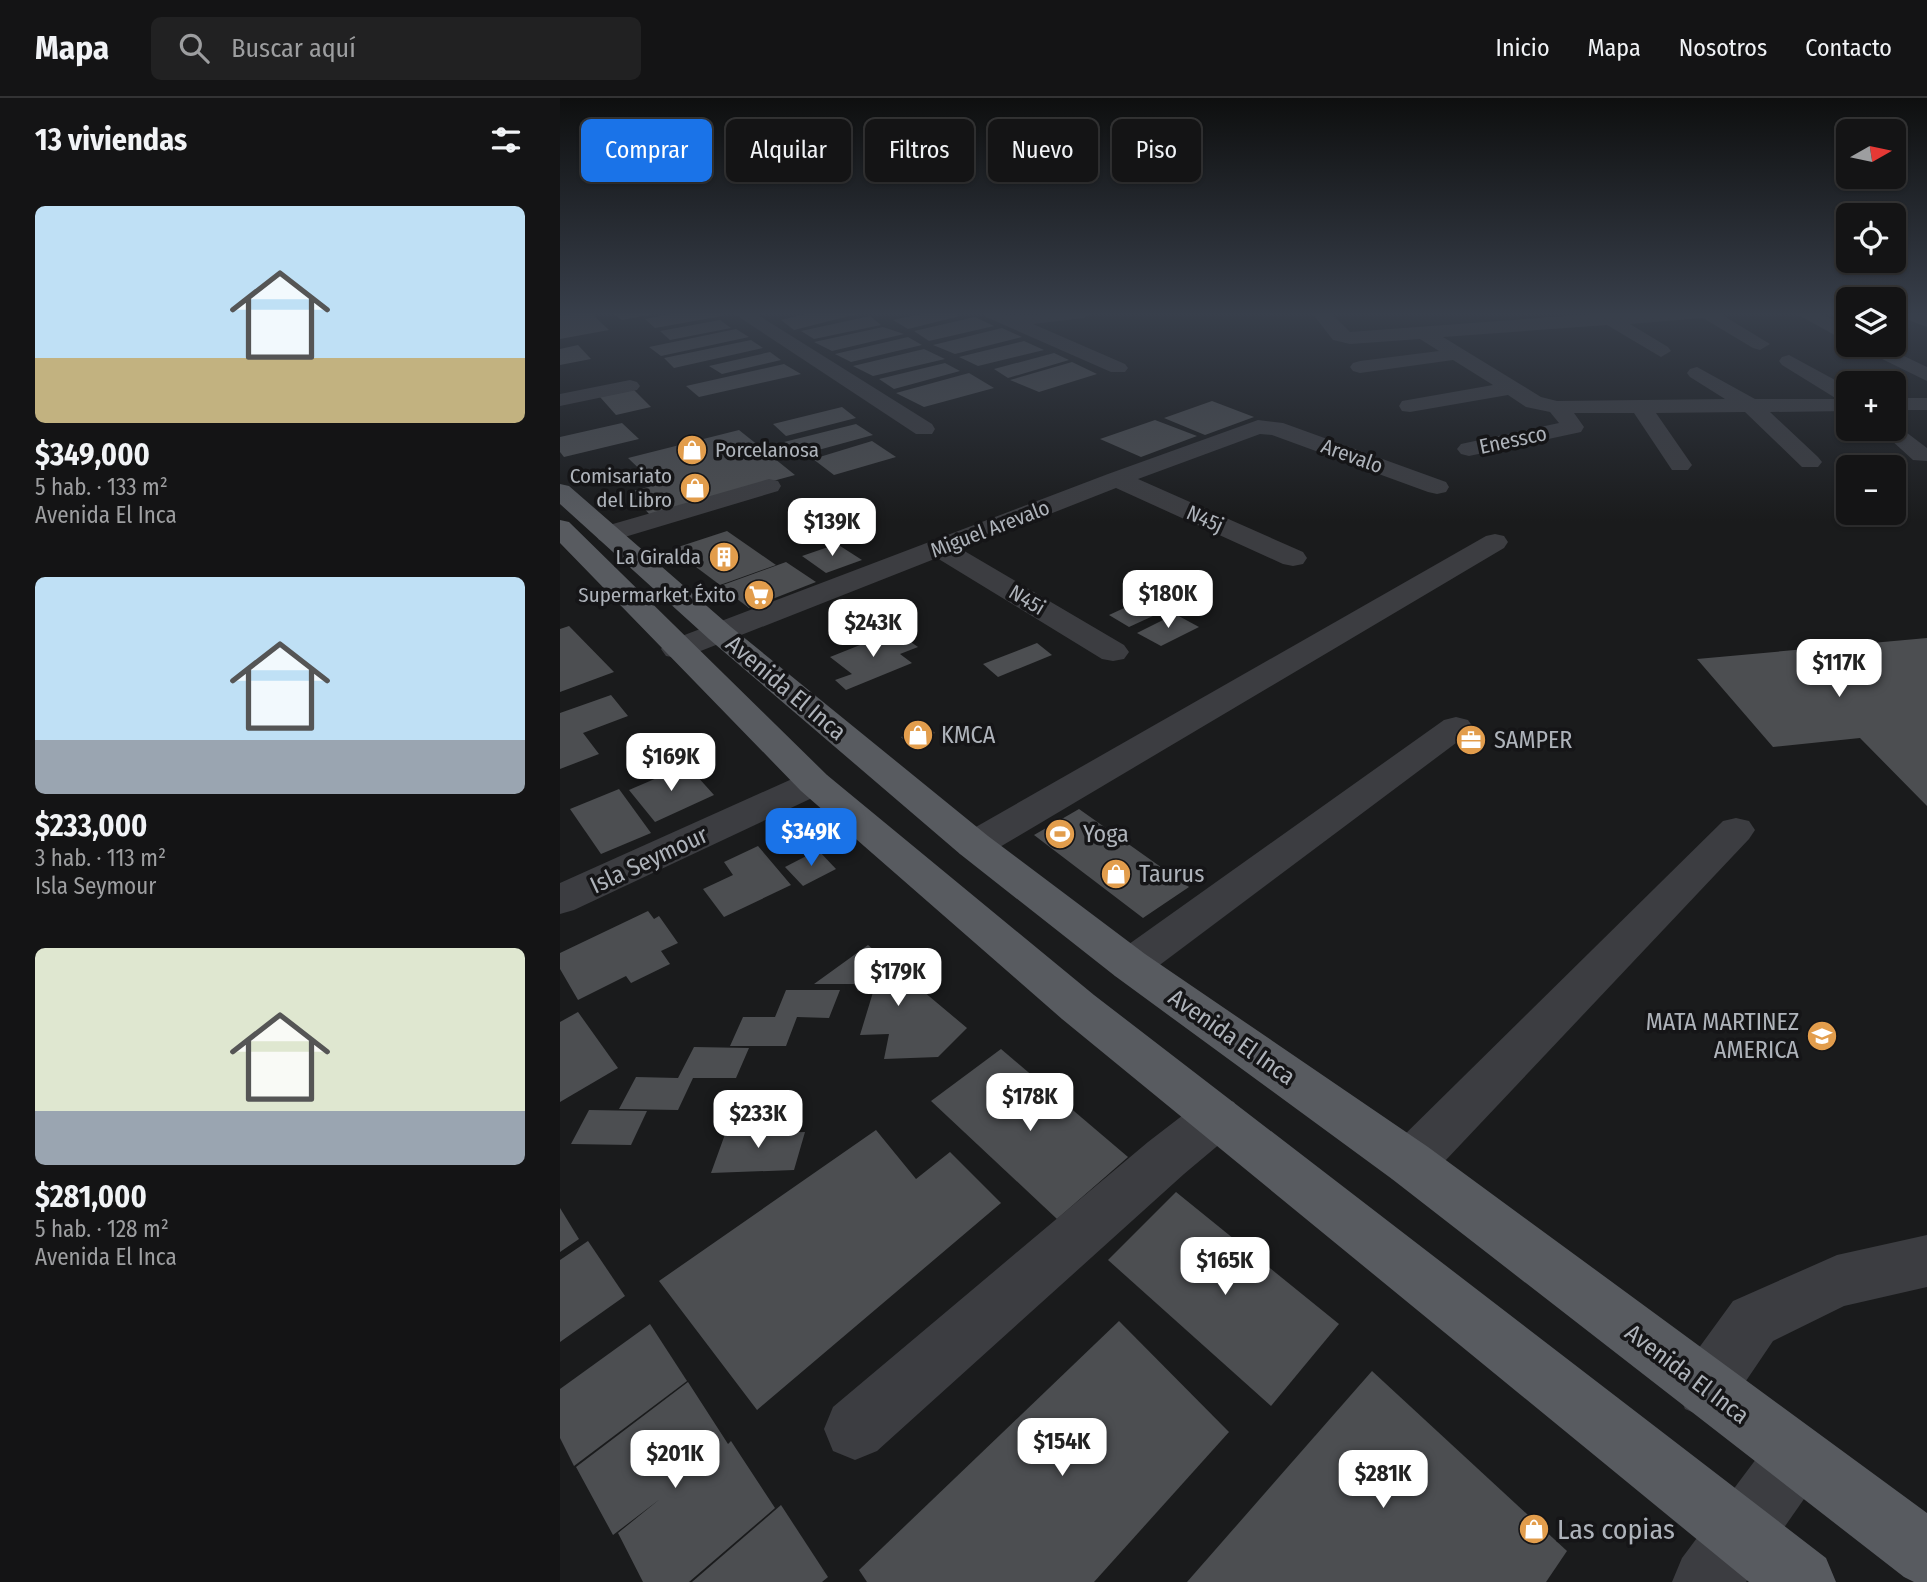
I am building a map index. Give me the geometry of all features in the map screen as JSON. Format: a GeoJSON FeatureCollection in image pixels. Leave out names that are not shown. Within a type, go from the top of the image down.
{"type":"FeatureCollection","features":[{"type":"Feature","properties":{"kind":"main road","name":"Avenida El Inca"},"geometry":{"type":"LineString","coordinates":[[560,491],[720,633],[974,845],[1130,965],[1410,1163],[1927,1554]]}},
{"type":"Feature","properties":{"kind":"main road","name":"Avenida El Inca"},"geometry":{"type":"LineString","coordinates":[[560,528],[677,649],[814,783],[1077,1007],[1217,1117],[1723,1557],[1802,1582]]}},
{"type":"Feature","properties":{"kind":"street"},"geometry":{"type":"LineString","coordinates":[[851,382],[924,429]]}},
{"type":"Feature","properties":{"kind":"street","name":"Enessco"},"geometry":{"type":"LineString","coordinates":[[1504,382],[1534,402],[1557,407],[1836,405]]}},
{"type":"Feature","properties":{"kind":"street"},"geometry":{"type":"LineString","coordinates":[[1712,382],[1751,406],[1810,462]]}},
{"type":"Feature","properties":{"kind":"street"},"geometry":{"type":"LineString","coordinates":[[560,400],[630,386]]}},
{"type":"Feature","properties":{"kind":"street"},"geometry":{"type":"LineString","coordinates":[[1410,406],[1513,388]]}},
{"type":"Feature","properties":{"kind":"street"},"geometry":{"type":"LineString","coordinates":[[1906,404],[1927,404]]}},
{"type":"Feature","properties":{"kind":"street"},"geometry":{"type":"LineString","coordinates":[[1640,406],[1680,465]]}},
{"type":"Feature","properties":{"kind":"street","name":"Enessco"},"geometry":{"type":"LineString","coordinates":[[1469,449],[1573,427],[1557,407]]}},
{"type":"Feature","properties":{"kind":"street","name":"Miguel Arevalo"},"geometry":{"type":"LineString","coordinates":[[677,649],[1117,479],[1265,427]]}},
{"type":"Feature","properties":{"kind":"street","name":"Arevalo"},"geometry":{"type":"LineString","coordinates":[[1265,427],[1275,428],[1437,487]]}},
{"type":"Feature","properties":{"kind":"street"},"geometry":{"type":"LineString","coordinates":[[1904,441],[1921,455]]}},
{"type":"Feature","properties":{"kind":"street","name":"N45j"},"geometry":{"type":"LineString","coordinates":[[1117,479],[1293,558]]}},
{"type":"Feature","properties":{"kind":"street"},"geometry":{"type":"LineString","coordinates":[[608,534],[769,486]]}},
{"type":"Feature","properties":{"kind":"street"},"geometry":{"type":"LineString","coordinates":[[974,845],[1495,542]]}},
{"type":"Feature","properties":{"kind":"street","name":"N45i"},"geometry":{"type":"LineString","coordinates":[[940,548],[1113,652]]}},
{"type":"Feature","properties":{"kind":"street"},"geometry":{"type":"LineString","coordinates":[[1130,965],[1456,727]]}},
{"type":"Feature","properties":{"kind":"street","name":"Isla Seymour"},"geometry":{"type":"LineString","coordinates":[[560,900],[814,783]]}},
{"type":"Feature","properties":{"kind":"street"},"geometry":{"type":"LineString","coordinates":[[1410,1163],[1736,831]]}},
{"type":"Feature","properties":{"kind":"street"},"geometry":{"type":"LineString","coordinates":[[855,1429],[1217,1117]]}},
{"type":"Feature","properties":{"kind":"street"},"geometry":{"type":"LineString","coordinates":[[1706,1388],[1753,1321],[1837,1281],[1927,1261]]}},
{"type":"Feature","properties":{"kind":"street"},"geometry":{"type":"LineString","coordinates":[[1723,1557],[1796,1457]]}},
{"type":"Feature","properties":{"kind":"building"},"geometry":{"type":"Polygon","coordinates":[[[703,382],[764,382],[699,397],[686,386],[703,382]]]}},
{"type":"Feature","properties":{"kind":"building"},"geometry":{"type":"Polygon","coordinates":[[[884,382],[919,382],[894,389],[884,382]]]}},
{"type":"Feature","properties":{"kind":"building"},"geometry":{"type":"Polygon","coordinates":[[[935,382],[984,382],[994,388],[924,407],[896,393],[935,382]]]}},
{"type":"Feature","properties":{"kind":"building"},"geometry":{"type":"Polygon","coordinates":[[[1015,382],[1070,382],[1039,392],[1015,382]]]}},
{"type":"Feature","properties":{"kind":"building"},"geometry":{"type":"Polygon","coordinates":[[[634,390],[651,407],[616,415],[600,397],[634,390]]]}},
{"type":"Feature","properties":{"kind":"building"},"geometry":{"type":"Polygon","coordinates":[[[1212,401],[1254,417],[1205,435],[1164,418],[1212,401]]]}},
{"type":"Feature","properties":{"kind":"building"},"geometry":{"type":"Polygon","coordinates":[[[842,407],[856,418],[786,436],[773,424],[842,407]]]}},
{"type":"Feature","properties":{"kind":"building"},"geometry":{"type":"Polygon","coordinates":[[[1155,420],[1197,436],[1141,457],[1100,439],[1155,420]]]}},
{"type":"Feature","properties":{"kind":"building"},"geometry":{"type":"Polygon","coordinates":[[[622,423],[639,439],[564,457],[560,452],[560,437],[622,423]]]}},
{"type":"Feature","properties":{"kind":"building"},"geometry":{"type":"Polygon","coordinates":[[[856,424],[873,435],[800,455],[784,442],[856,424]]]}},
{"type":"Feature","properties":{"kind":"building"},"geometry":{"type":"Polygon","coordinates":[[[739,430],[795,475],[650,515],[629,492],[656,485],[628,458],[739,430]]]}},
{"type":"Feature","properties":{"kind":"building"},"geometry":{"type":"Polygon","coordinates":[[[872,441],[896,457],[834,475],[813,459],[872,441]]]}},
{"type":"Feature","properties":{"kind":"building","name":"La Giralda"},"geometry":{"type":"Polygon","coordinates":[[[727,531],[776,565],[720,585],[672,549],[727,531]]]}},
{"type":"Feature","properties":{"kind":"building"},"geometry":{"type":"Polygon","coordinates":[[[837,544],[862,560],[826,573],[802,556],[837,544]]]}},
{"type":"Feature","properties":{"kind":"building"},"geometry":{"type":"Polygon","coordinates":[[[786,562],[816,582],[749,608],[720,586],[786,562]]]}},
{"type":"Feature","properties":{"kind":"building"},"geometry":{"type":"Polygon","coordinates":[[[1146,598],[1166,610],[1129,627],[1109,615],[1146,598]]]}},
{"type":"Feature","properties":{"kind":"building"},"geometry":{"type":"Polygon","coordinates":[[[1175,614],[1199,627],[1161,646],[1137,633],[1175,614]]]}},
{"type":"Feature","properties":{"kind":"building"},"geometry":{"type":"Polygon","coordinates":[[[569,626],[614,672],[560,692],[560,629],[569,626]]]}},
{"type":"Feature","properties":{"kind":"building"},"geometry":{"type":"Polygon","coordinates":[[[895,631],[918,647],[900,654],[912,663],[846,690],[835,680],[852,674],[830,657],[895,631]]]}},
{"type":"Feature","properties":{"kind":"building"},"geometry":{"type":"Polygon","coordinates":[[[1927,638],[1927,806],[1860,738],[1773,747],[1697,659],[1927,638]]]}},
{"type":"Feature","properties":{"kind":"building"},"geometry":{"type":"Polygon","coordinates":[[[1037,643],[1052,655],[998,677],[983,664],[1037,643]]]}},
{"type":"Feature","properties":{"kind":"building"},"geometry":{"type":"Polygon","coordinates":[[[611,695],[628,716],[583,733],[599,754],[560,769],[560,713],[611,695]]]}},
{"type":"Feature","properties":{"kind":"building","name":"KMCA"},"geometry":{"type":"Polygon","coordinates":[[[928,727],[935,733],[907,744],[901,737],[928,727]]]}},
{"type":"Feature","properties":{"kind":"building"},"geometry":{"type":"Polygon","coordinates":[[[687,765],[714,795],[655,822],[629,790],[687,765]]]}},
{"type":"Feature","properties":{"kind":"building"},"geometry":{"type":"Polygon","coordinates":[[[619,789],[651,833],[601,854],[570,809],[619,789]]]}},
{"type":"Feature","properties":{"kind":"building"},"geometry":{"type":"Polygon","coordinates":[[[1079,809],[1189,887],[1143,918],[1034,835],[1079,809]]]}},
{"type":"Feature","properties":{"kind":"building"},"geometry":{"type":"Polygon","coordinates":[[[758,846],[791,885],[724,917],[703,889],[733,875],[724,862],[758,846]]]}},
{"type":"Feature","properties":{"kind":"building"},"geometry":{"type":"Polygon","coordinates":[[[818,850],[836,869],[803,886],[785,867],[818,850]]]}},
{"type":"Feature","properties":{"kind":"building"},"geometry":{"type":"Polygon","coordinates":[[[648,911],[654,919],[659,916],[678,943],[661,951],[670,964],[631,983],[626,976],[578,1000],[560,969],[560,953],[648,911]]]}},
{"type":"Feature","properties":{"kind":"building"},"geometry":{"type":"Polygon","coordinates":[[[868,945],[967,1028],[938,1057],[884,1059],[889,1034],[860,1035],[874,989],[858,991],[854,984],[814,984],[868,945]]]}},
{"type":"Feature","properties":{"kind":"building"},"geometry":{"type":"Polygon","coordinates":[[[786,990],[840,990],[829,1018],[797,1017],[786,1046],[730,1046],[743,1017],[775,1017],[786,990]]]}},
{"type":"Feature","properties":{"kind":"building"},"geometry":{"type":"Polygon","coordinates":[[[578,1012],[618,1068],[560,1102],[560,1022],[578,1012]]]}},
{"type":"Feature","properties":{"kind":"building"},"geometry":{"type":"Polygon","coordinates":[[[694,1047],[749,1048],[736,1078],[693,1078],[678,1110],[619,1109],[636,1077],[678,1078],[694,1047]]]}},
{"type":"Feature","properties":{"kind":"building"},"geometry":{"type":"Polygon","coordinates":[[[1001,1049],[1128,1157],[1057,1219],[931,1101],[1001,1049]]]}},
{"type":"Feature","properties":{"kind":"building"},"geometry":{"type":"Polygon","coordinates":[[[589,1110],[647,1111],[631,1145],[571,1144],[589,1110]]]}},
{"type":"Feature","properties":{"kind":"building"},"geometry":{"type":"Polygon","coordinates":[[[771,1124],[768,1133],[805,1132],[794,1170],[711,1173],[728,1126],[771,1124]]]}},
{"type":"Feature","properties":{"kind":"building"},"geometry":{"type":"Polygon","coordinates":[[[876,1130],[916,1179],[950,1152],[1001,1203],[757,1410],[659,1281],[876,1130]]]}},
{"type":"Feature","properties":{"kind":"building"},"geometry":{"type":"Polygon","coordinates":[[[1176,1192],[1339,1324],[1271,1406],[1108,1260],[1176,1192]]]}},
{"type":"Feature","properties":{"kind":"building"},"geometry":{"type":"Polygon","coordinates":[[[560,1208],[579,1239],[560,1252],[560,1208]]]}},
{"type":"Feature","properties":{"kind":"building"},"geometry":{"type":"Polygon","coordinates":[[[588,1241],[625,1296],[560,1342],[560,1260],[588,1241]]]}},
{"type":"Feature","properties":{"kind":"building"},"geometry":{"type":"Polygon","coordinates":[[[1119,1321],[1229,1432],[1094,1582],[867,1582],[859,1570],[1119,1321]]]}},
{"type":"Feature","properties":{"kind":"building"},"geometry":{"type":"Polygon","coordinates":[[[650,1324],[687,1381],[574,1466],[560,1438],[560,1389],[650,1324]]]}},
{"type":"Feature","properties":{"kind":"building"},"geometry":{"type":"Polygon","coordinates":[[[1372,1371],[1567,1551],[1546,1582],[1187,1582],[1372,1371]]]}},
{"type":"Feature","properties":{"kind":"building"},"geometry":{"type":"Polygon","coordinates":[[[688,1382],[728,1444],[731,1441],[775,1508],[689,1582],[643,1582],[618,1533],[660,1499],[613,1535],[576,1467],[688,1382]]]}},
{"type":"Feature","properties":{"kind":"building"},"geometry":{"type":"Polygon","coordinates":[[[781,1505],[828,1577],[822,1582],[692,1582],[781,1505]]]}},
{"type":"Feature","properties":{"kind":"place","name":"Porcelanosa"},"geometry":{"type":"Point","coordinates":[692,450]}},
{"type":"Feature","properties":{"kind":"place","name":"Comisariato del Libro"},"geometry":{"type":"Point","coordinates":[695,488]}},
{"type":"Feature","properties":{"kind":"place","name":"La Giralda"},"geometry":{"type":"Point","coordinates":[724,557]}},
{"type":"Feature","properties":{"kind":"place","name":"Supermarket Éxito"},"geometry":{"type":"Point","coordinates":[759,595]}},
{"type":"Feature","properties":{"kind":"place","name":"KMCA"},"geometry":{"type":"Point","coordinates":[918,735]}},
{"type":"Feature","properties":{"kind":"place","name":"SAMPER"},"geometry":{"type":"Point","coordinates":[1471,740]}},
{"type":"Feature","properties":{"kind":"place","name":"Yoga"},"geometry":{"type":"Point","coordinates":[1060,834]}},
{"type":"Feature","properties":{"kind":"place","name":"Taurus"},"geometry":{"type":"Point","coordinates":[1116,874]}},
{"type":"Feature","properties":{"kind":"place","name":"MATA MARTINEZ AMERICA"},"geometry":{"type":"Point","coordinates":[1822,1036]}},
{"type":"Feature","properties":{"kind":"place","name":"Las copias"},"geometry":{"type":"Point","coordinates":[1534,1529]}}]}
